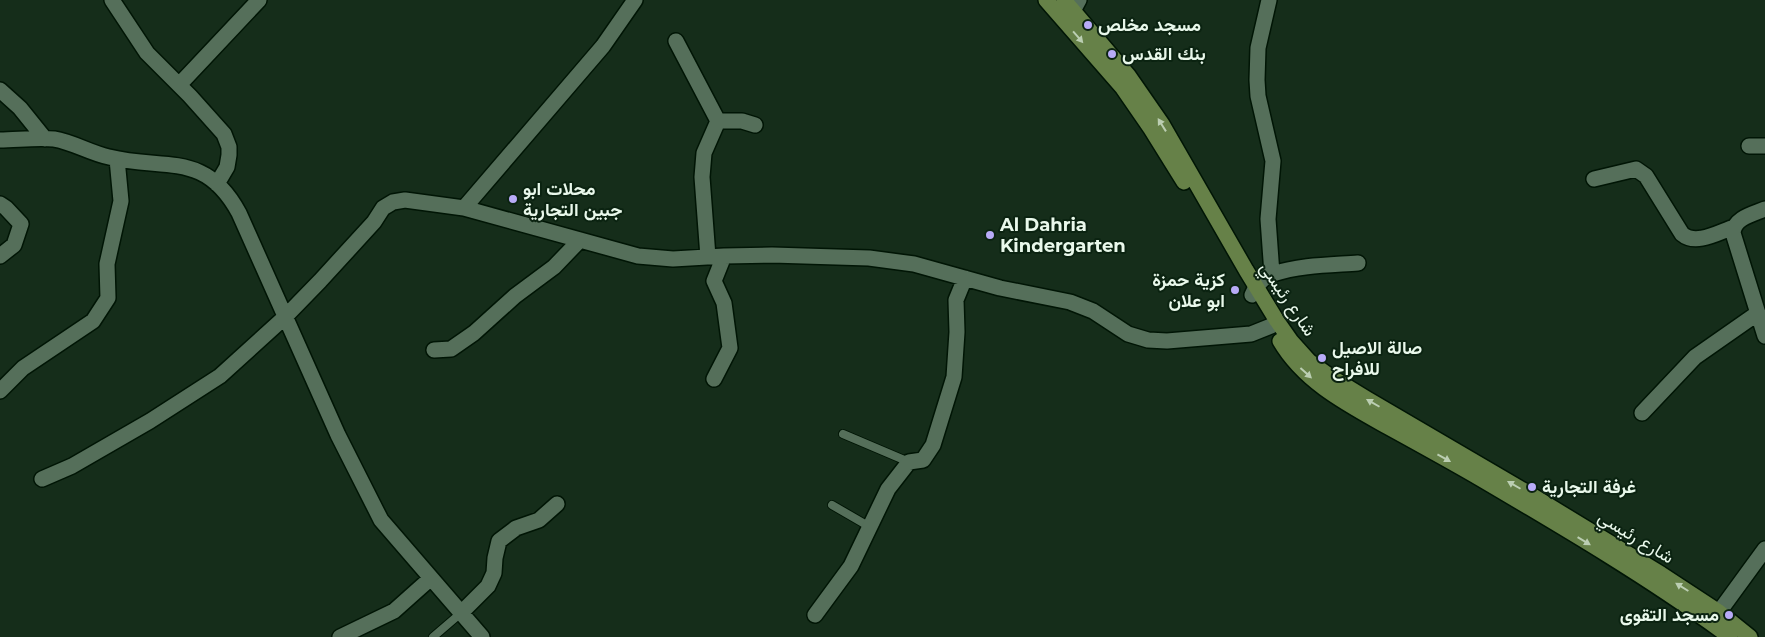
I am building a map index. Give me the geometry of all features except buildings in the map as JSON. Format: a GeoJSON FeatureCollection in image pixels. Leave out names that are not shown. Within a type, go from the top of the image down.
{"type":"FeatureCollection","features":[{"type":"Feature","properties":{"kind":"main road","name":"شارع رئيسي"},"geometry":{"type":"LineString","coordinates":[[1046,0],[1070,8],[1128,75],[1162,124],[1274,323],[1283,347],[1300,368],[1321,386],[1350,406],[1480,478],[1669,593],[1730,637]]}},
{"type":"Feature","properties":{"kind":"main road","name":"شارع رئيسي"},"geometry":{"type":"LineString","coordinates":[[1274,323],[1309,361],[1331,377],[1661,574],[1719,612],[1750,637]]}},
{"type":"Feature","properties":{"kind":"street"},"geometry":{"type":"LineString","coordinates":[[112,0],[148,53],[220,129],[227,140],[229,147],[227,167],[218,184]]}},
{"type":"Feature","properties":{"kind":"street"},"geometry":{"type":"LineString","coordinates":[[179,85],[259,0]]}},
{"type":"Feature","properties":{"kind":"street"},"geometry":{"type":"LineString","coordinates":[[464,208],[603,46],[635,0]]}},
{"type":"Feature","properties":{"kind":"street"},"geometry":{"type":"LineString","coordinates":[[1268,0],[1258,48],[1257,80],[1258,96],[1273,161],[1268,219],[1272,274]]}},
{"type":"Feature","properties":{"kind":"street"},"geometry":{"type":"LineString","coordinates":[[676,41],[718,121]]}},
{"type":"Feature","properties":{"kind":"street"},"geometry":{"type":"LineString","coordinates":[[0,90],[20,108],[45,139]]}},
{"type":"Feature","properties":{"kind":"street"},"geometry":{"type":"LineString","coordinates":[[718,121],[742,121],[754,125]]}},
{"type":"Feature","properties":{"kind":"street"},"geometry":{"type":"LineString","coordinates":[[708,257],[702,177],[704,153],[718,121]]}},
{"type":"Feature","properties":{"kind":"street"},"geometry":{"type":"LineString","coordinates":[[0,140],[54,139],[110,158],[188,167],[218,184],[240,213],[338,435],[381,520],[482,637]]}},
{"type":"Feature","properties":{"kind":"street"},"geometry":{"type":"LineString","coordinates":[[1749,146],[1765,146]]}},
{"type":"Feature","properties":{"kind":"street"},"geometry":{"type":"LineString","coordinates":[[0,391],[23,368],[93,321],[108,298],[107,264],[120,201],[117,158]]}},
{"type":"Feature","properties":{"kind":"street"},"geometry":{"type":"LineString","coordinates":[[1594,179],[1636,169],[1646,176],[1682,234],[1688,238],[1700,239],[1734,227],[1740,220],[1765,209]]}},
{"type":"Feature","properties":{"kind":"street"},"geometry":{"type":"LineString","coordinates":[[42,479],[90,456],[150,421],[220,376],[285,317],[374,222],[380,212],[388,205],[399,201],[411,200],[464,208],[638,256],[673,260],[772,255],[869,258],[914,264],[1000,288],[1070,302],[1104,317],[1128,334],[1148,340],[1167,341],[1251,334],[1274,323]]}},
{"type":"Feature","properties":{"kind":"street"},"geometry":{"type":"LineString","coordinates":[[0,204],[21,224],[14,245],[0,256]]}},
{"type":"Feature","properties":{"kind":"street"},"geometry":{"type":"LineString","coordinates":[[1734,227],[1734,235],[1765,336]]}},
{"type":"Feature","properties":{"kind":"street"},"geometry":{"type":"LineString","coordinates":[[434,350],[451,349],[474,334],[515,296],[554,267],[580,240]]}},
{"type":"Feature","properties":{"kind":"street"},"geometry":{"type":"LineString","coordinates":[[714,379],[730,348],[724,303],[714,281],[724,256]]}},
{"type":"Feature","properties":{"kind":"street"},"geometry":{"type":"LineString","coordinates":[[1254,290],[1272,274],[1314,266],[1358,263]]}},
{"type":"Feature","properties":{"kind":"street"},"geometry":{"type":"LineString","coordinates":[[815,615],[851,566],[888,489],[909,462],[923,460],[933,445],[954,377],[956,300],[965,278]]}},
{"type":"Feature","properties":{"kind":"street"},"geometry":{"type":"LineString","coordinates":[[1642,413],[1695,357],[1758,313]]}},
{"type":"Feature","properties":{"kind":"street"},"geometry":{"type":"LineString","coordinates":[[461,613],[488,586],[494,573],[494,558],[499,541],[516,528],[539,520],[557,504]]}},
{"type":"Feature","properties":{"kind":"street"},"geometry":{"type":"LineString","coordinates":[[1719,612],[1765,549]]}},
{"type":"Feature","properties":{"kind":"street"},"geometry":{"type":"LineString","coordinates":[[340,637],[394,611],[431,578]]}},
{"type":"Feature","properties":{"kind":"lane"},"geometry":{"type":"LineString","coordinates":[[843,434],[909,462]]}},
{"type":"Feature","properties":{"kind":"lane"},"geometry":{"type":"LineString","coordinates":[[832,505],[870,527]]}},
{"type":"Feature","properties":{"kind":"lane"},"geometry":{"type":"LineString","coordinates":[[433,637],[461,613]]}},
{"type":"Feature","properties":{"kind":"place","name":"مسجد مخلص"},"geometry":{"type":"Point","coordinates":[1088,25]}},
{"type":"Feature","properties":{"kind":"place","name":"بنك القدس"},"geometry":{"type":"Point","coordinates":[1112,54]}},
{"type":"Feature","properties":{"kind":"place","name":"محلات ابو جبين التجارية"},"geometry":{"type":"Point","coordinates":[513,199]}},
{"type":"Feature","properties":{"kind":"place","name":"Al Dahria Kindergarten"},"geometry":{"type":"Point","coordinates":[990,235]}},
{"type":"Feature","properties":{"kind":"place","name":"كزية حمزة ابو علان"},"geometry":{"type":"Point","coordinates":[1235,290]}},
{"type":"Feature","properties":{"kind":"place","name":"صالة الاصيل للافراح"},"geometry":{"type":"Point","coordinates":[1322,358]}},
{"type":"Feature","properties":{"kind":"place","name":"غرفة التجارية"},"geometry":{"type":"Point","coordinates":[1532,487]}},
{"type":"Feature","properties":{"kind":"place","name":"مسجد التقوى"},"geometry":{"type":"Point","coordinates":[1729,615]}}]}
